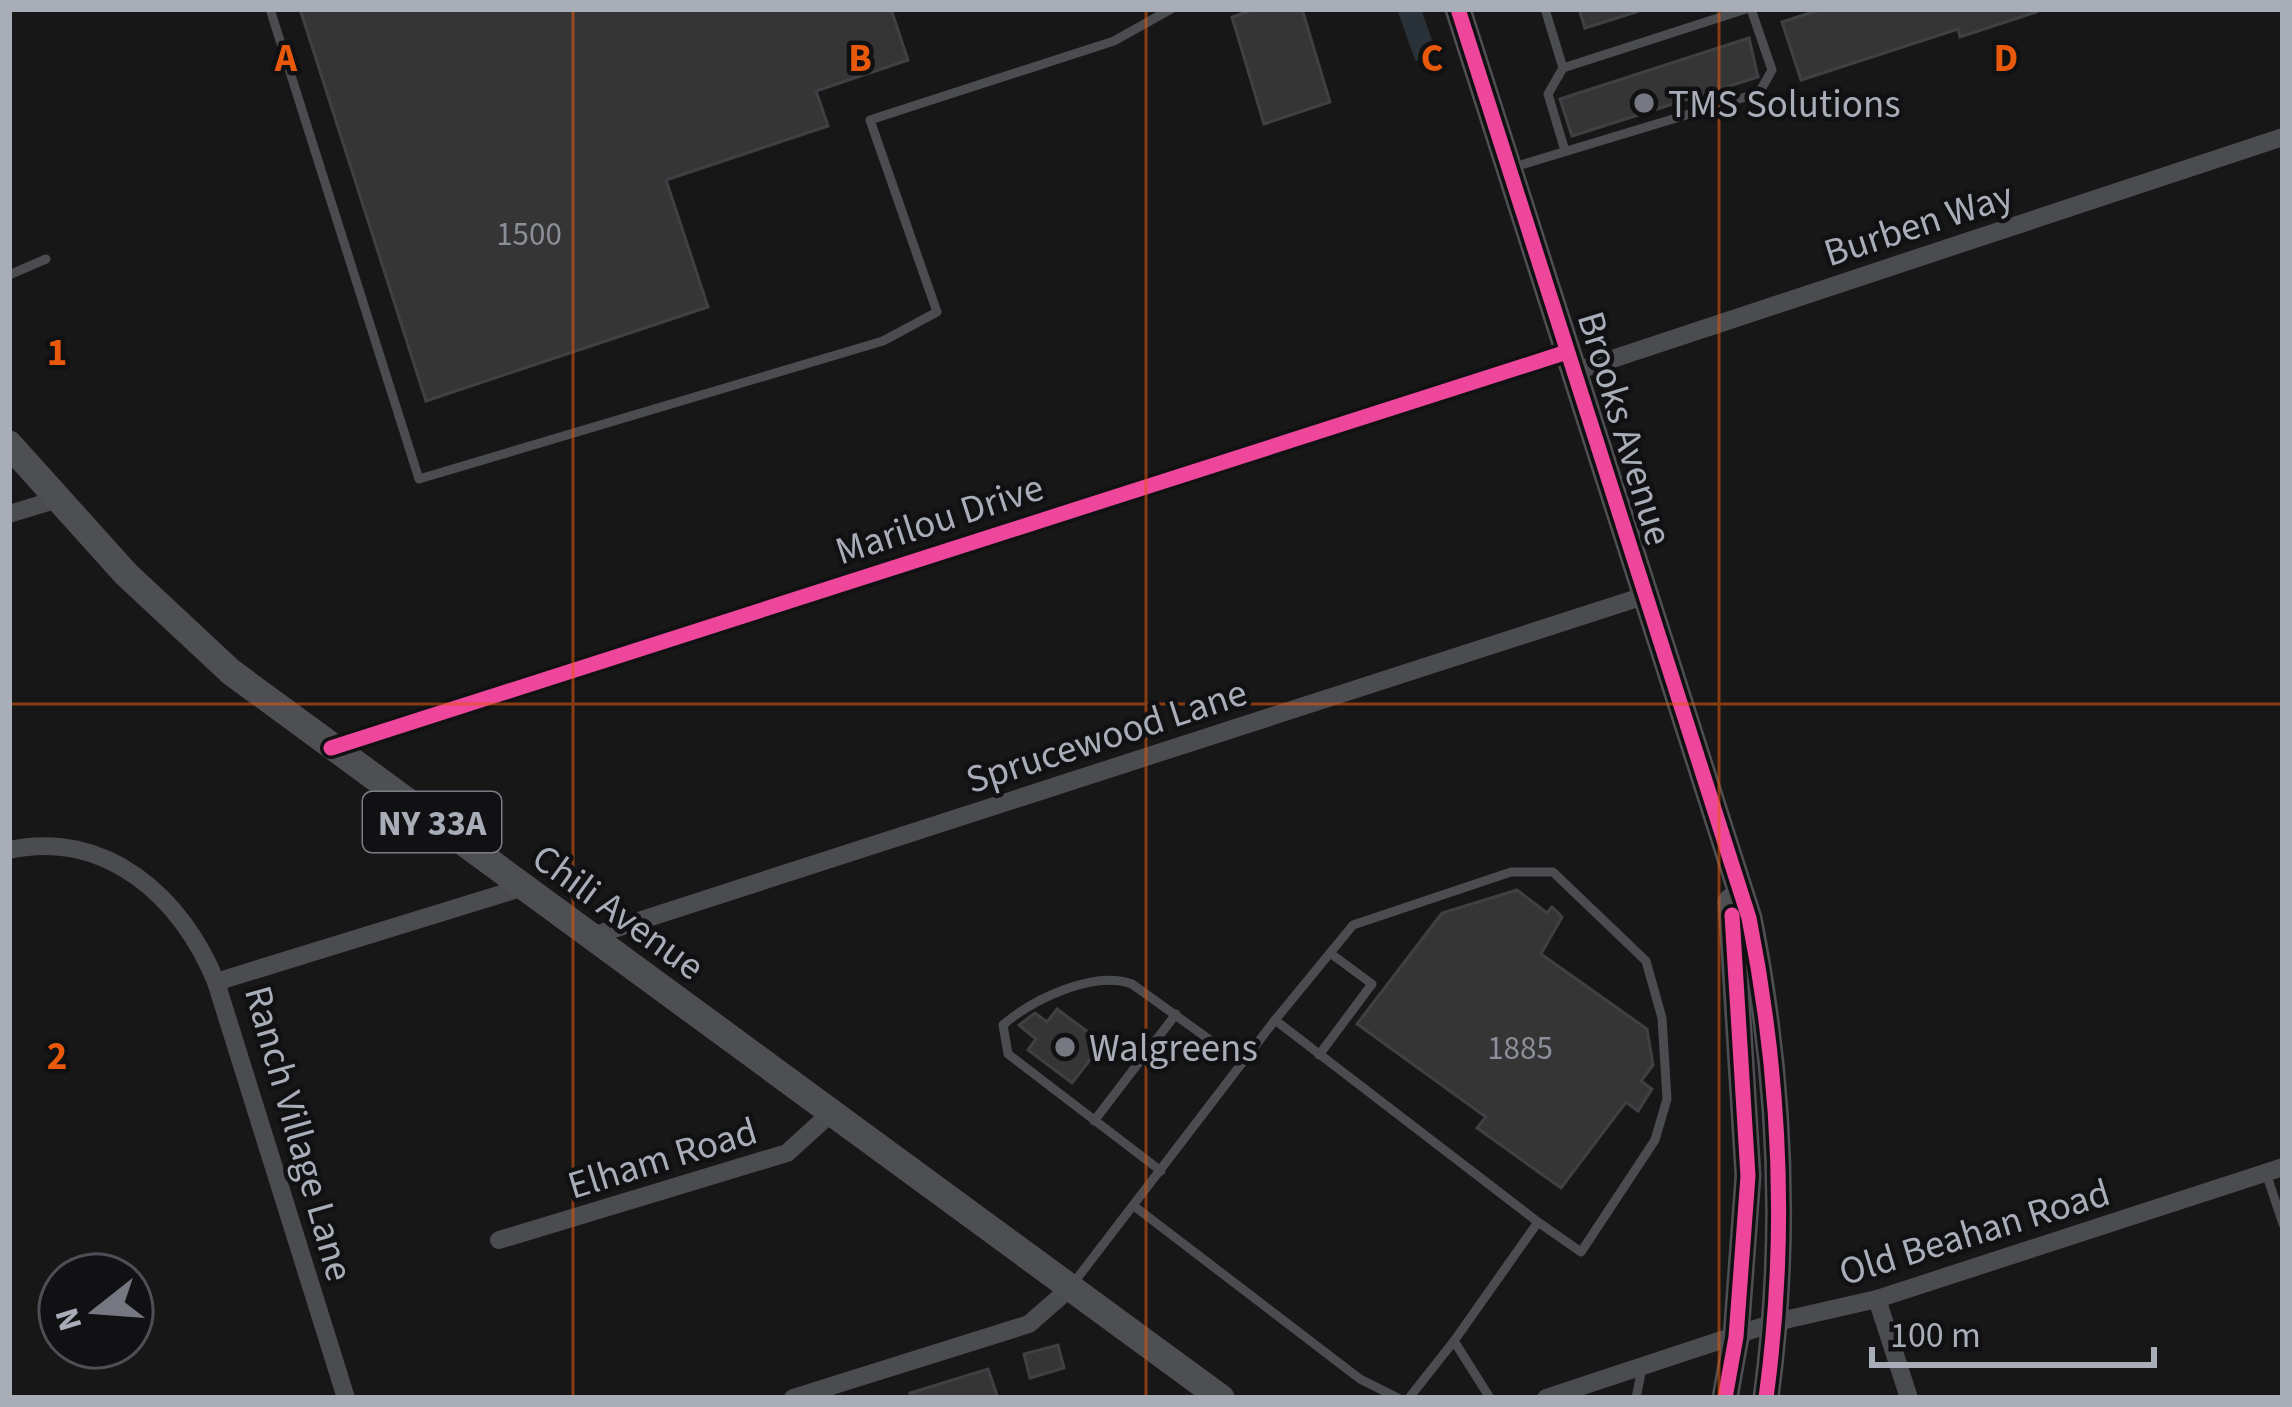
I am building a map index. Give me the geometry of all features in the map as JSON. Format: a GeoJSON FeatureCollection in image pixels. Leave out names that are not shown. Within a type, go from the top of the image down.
{"type":"FeatureCollection","features":[{"type":"Feature","properties":{"kind":"main road","name":"Brooks Avenue"},"geometry":{"type":"LineString","coordinates":[[1458,9],[1749,918],[1768,1010],[1780,1152],[1776,1322],[1766,1398]]}},
{"type":"Feature","properties":{"kind":"main road","name":"Chili Avenue"},"geometry":{"type":"LineString","coordinates":[[9,444],[173,620],[332,748],[1221,1398]]}},
{"type":"Feature","properties":{"kind":"main road","name":"Brooks Avenue"},"geometry":{"type":"LineString","coordinates":[[1725,1398],[1736,1337],[1748,1155],[1730,867]]}},
{"type":"Feature","properties":{"kind":"street","name":"Burben Way"},"geometry":{"type":"LineString","coordinates":[[1570,362],[2283,137]]}},
{"type":"Feature","properties":{"kind":"street","name":"Marilou Drive"},"geometry":{"type":"LineString","coordinates":[[332,748],[1570,362]]}},
{"type":"Feature","properties":{"kind":"street"},"geometry":{"type":"LineString","coordinates":[[9,514],[58,499]]}},
{"type":"Feature","properties":{"kind":"street","name":"Sprucewood Lane"},"geometry":{"type":"LineString","coordinates":[[589,937],[1644,596]]}},
{"type":"Feature","properties":{"kind":"street"},"geometry":{"type":"LineString","coordinates":[[9,850],[35,844],[77,849],[118,863],[153,887],[187,923],[215,982]]}},
{"type":"Feature","properties":{"kind":"street","name":"Ranch Village Lane"},"geometry":{"type":"LineString","coordinates":[[346,1398],[215,982],[521,888]]}},
{"type":"Feature","properties":{"kind":"street","name":"Elham Road"},"geometry":{"type":"LineString","coordinates":[[499,1240],[787,1153],[831,1114]]}},
{"type":"Feature","properties":{"kind":"street","name":"Old Beahan Road"},"geometry":{"type":"LineString","coordinates":[[1546,1398],[1776,1322],[1876,1299],[2275,1170]]}},
{"type":"Feature","properties":{"kind":"street"},"geometry":{"type":"LineString","coordinates":[[793,1398],[1029,1324],[1069,1289]]}},
{"type":"Feature","properties":{"kind":"street"},"geometry":{"type":"LineString","coordinates":[[1876,1299],[1909,1398]]}},
{"type":"Feature","properties":{"kind":"lane"},"geometry":{"type":"LineString","coordinates":[[270,9],[418,478],[884,340],[937,312],[871,120],[1114,41],[1171,9]]}},
{"type":"Feature","properties":{"kind":"lane"},"geometry":{"type":"LineString","coordinates":[[1545,9],[1563,68]]}},
{"type":"Feature","properties":{"kind":"lane"},"geometry":{"type":"LineString","coordinates":[[1509,168],[1565,152],[1759,93],[1772,70],[1749,9],[1563,68],[1548,94],[1565,152]]}},
{"type":"Feature","properties":{"kind":"lane"},"geometry":{"type":"LineString","coordinates":[[9,275],[46,260]]}},
{"type":"Feature","properties":{"kind":"lane"},"geometry":{"type":"LineString","coordinates":[[1069,1289],[1275,1020],[1353,925],[1510,872],[1553,872],[1646,961],[1662,1018],[1667,1099],[1655,1139],[1581,1252],[1275,1020]]}},
{"type":"Feature","properties":{"kind":"lane"},"geometry":{"type":"LineString","coordinates":[[1319,1055],[1372,984],[1330,953]]}},
{"type":"Feature","properties":{"kind":"lane"},"geometry":{"type":"LineString","coordinates":[[1161,1171],[1008,1054],[1003,1025],[1043,1000],[1114,977],[1176,1014],[1242,1063]]}},
{"type":"Feature","properties":{"kind":"lane"},"geometry":{"type":"LineString","coordinates":[[1094,1121],[1176,1014]]}},
{"type":"Feature","properties":{"kind":"lane"},"geometry":{"type":"LineString","coordinates":[[2275,1170],[2283,1224]]}},
{"type":"Feature","properties":{"kind":"lane"},"geometry":{"type":"LineString","coordinates":[[1134,1206],[1345,1368],[1398,1398]]}},
{"type":"Feature","properties":{"kind":"lane"},"geometry":{"type":"LineString","coordinates":[[1408,1398],[1416,1395],[1538,1222]]}},
{"type":"Feature","properties":{"kind":"lane"},"geometry":{"type":"LineString","coordinates":[[1454,1341],[1490,1398]]}},
{"type":"Feature","properties":{"kind":"lane"},"geometry":{"type":"LineString","coordinates":[[1636,1398],[1643,1366]]}},
{"type":"Feature","properties":{"kind":"shaded area"},"geometry":{"type":"Polygon","coordinates":[[[1397,9],[1421,9],[1433,43],[1433,63],[1415,60],[1397,9]]]}},
{"type":"Feature","properties":{"kind":"building"},"geometry":{"type":"Polygon","coordinates":[[[300,9],[891,9],[908,60],[816,91],[828,126],[666,180],[708,307],[426,401],[300,9]]]}},
{"type":"Feature","properties":{"kind":"building"},"geometry":{"type":"Polygon","coordinates":[[[1256,9],[1302,9],[1330,102],[1264,124],[1232,17],[1256,9]]]}},
{"type":"Feature","properties":{"kind":"building"},"geometry":{"type":"Polygon","coordinates":[[[1579,9],[1635,9],[1636,12],[1585,28],[1579,9]]]}},
{"type":"Feature","properties":{"kind":"building"},"geometry":{"type":"Polygon","coordinates":[[[1822,9],[2036,12],[1960,37],[1958,29],[1801,80],[1782,22],[1822,9]]]}},
{"type":"Feature","properties":{"kind":"building"},"geometry":{"type":"Polygon","coordinates":[[[1749,38],[1758,77],[1572,136],[1560,99],[1749,38]]]}},
{"type":"Feature","properties":{"kind":"building"},"geometry":{"type":"Polygon","coordinates":[[[1517,890],[1547,913],[1552,907],[1562,917],[1541,954],[1647,1029],[1653,1065],[1641,1081],[1652,1089],[1638,1111],[1626,1102],[1561,1188],[1477,1128],[1486,1117],[1357,1024],[1442,913],[1517,890]]]}},
{"type":"Feature","properties":{"kind":"building","name":"Walgreens"},"geometry":{"type":"Polygon","coordinates":[[[1057,1009],[1103,1043],[1072,1083],[1028,1050],[1036,1039],[1019,1025],[1035,1013],[1047,1022],[1057,1009]]]}},
{"type":"Feature","properties":{"kind":"building"},"geometry":{"type":"Polygon","coordinates":[[[1058,1345],[1064,1368],[1030,1378],[1024,1354],[1058,1345]]]}},
{"type":"Feature","properties":{"kind":"building"},"geometry":{"type":"Polygon","coordinates":[[[988,1369],[998,1398],[911,1398],[910,1393],[988,1369]]]}},
{"type":"Feature","properties":{"kind":"cycle path"},"geometry":{"type":"LineString","coordinates":[[1458,9],[1749,918],[1768,1038],[1778,1157],[1777,1277],[1766,1398]]}},
{"type":"Feature","properties":{"kind":"cycle path"},"geometry":{"type":"LineString","coordinates":[[331,748],[1567,352]]}},
{"type":"Feature","properties":{"kind":"cycle path"},"geometry":{"type":"LineString","coordinates":[[1725,1398],[1736,1337],[1748,1176],[1732,915]]}},
{"type":"Feature","properties":{"kind":"place","name":"TMS Solutions"},"geometry":{"type":"Point","coordinates":[1644,103]}},
{"type":"Feature","properties":{"kind":"place","name":"Walgreens"},"geometry":{"type":"Point","coordinates":[1065,1047]}}]}
